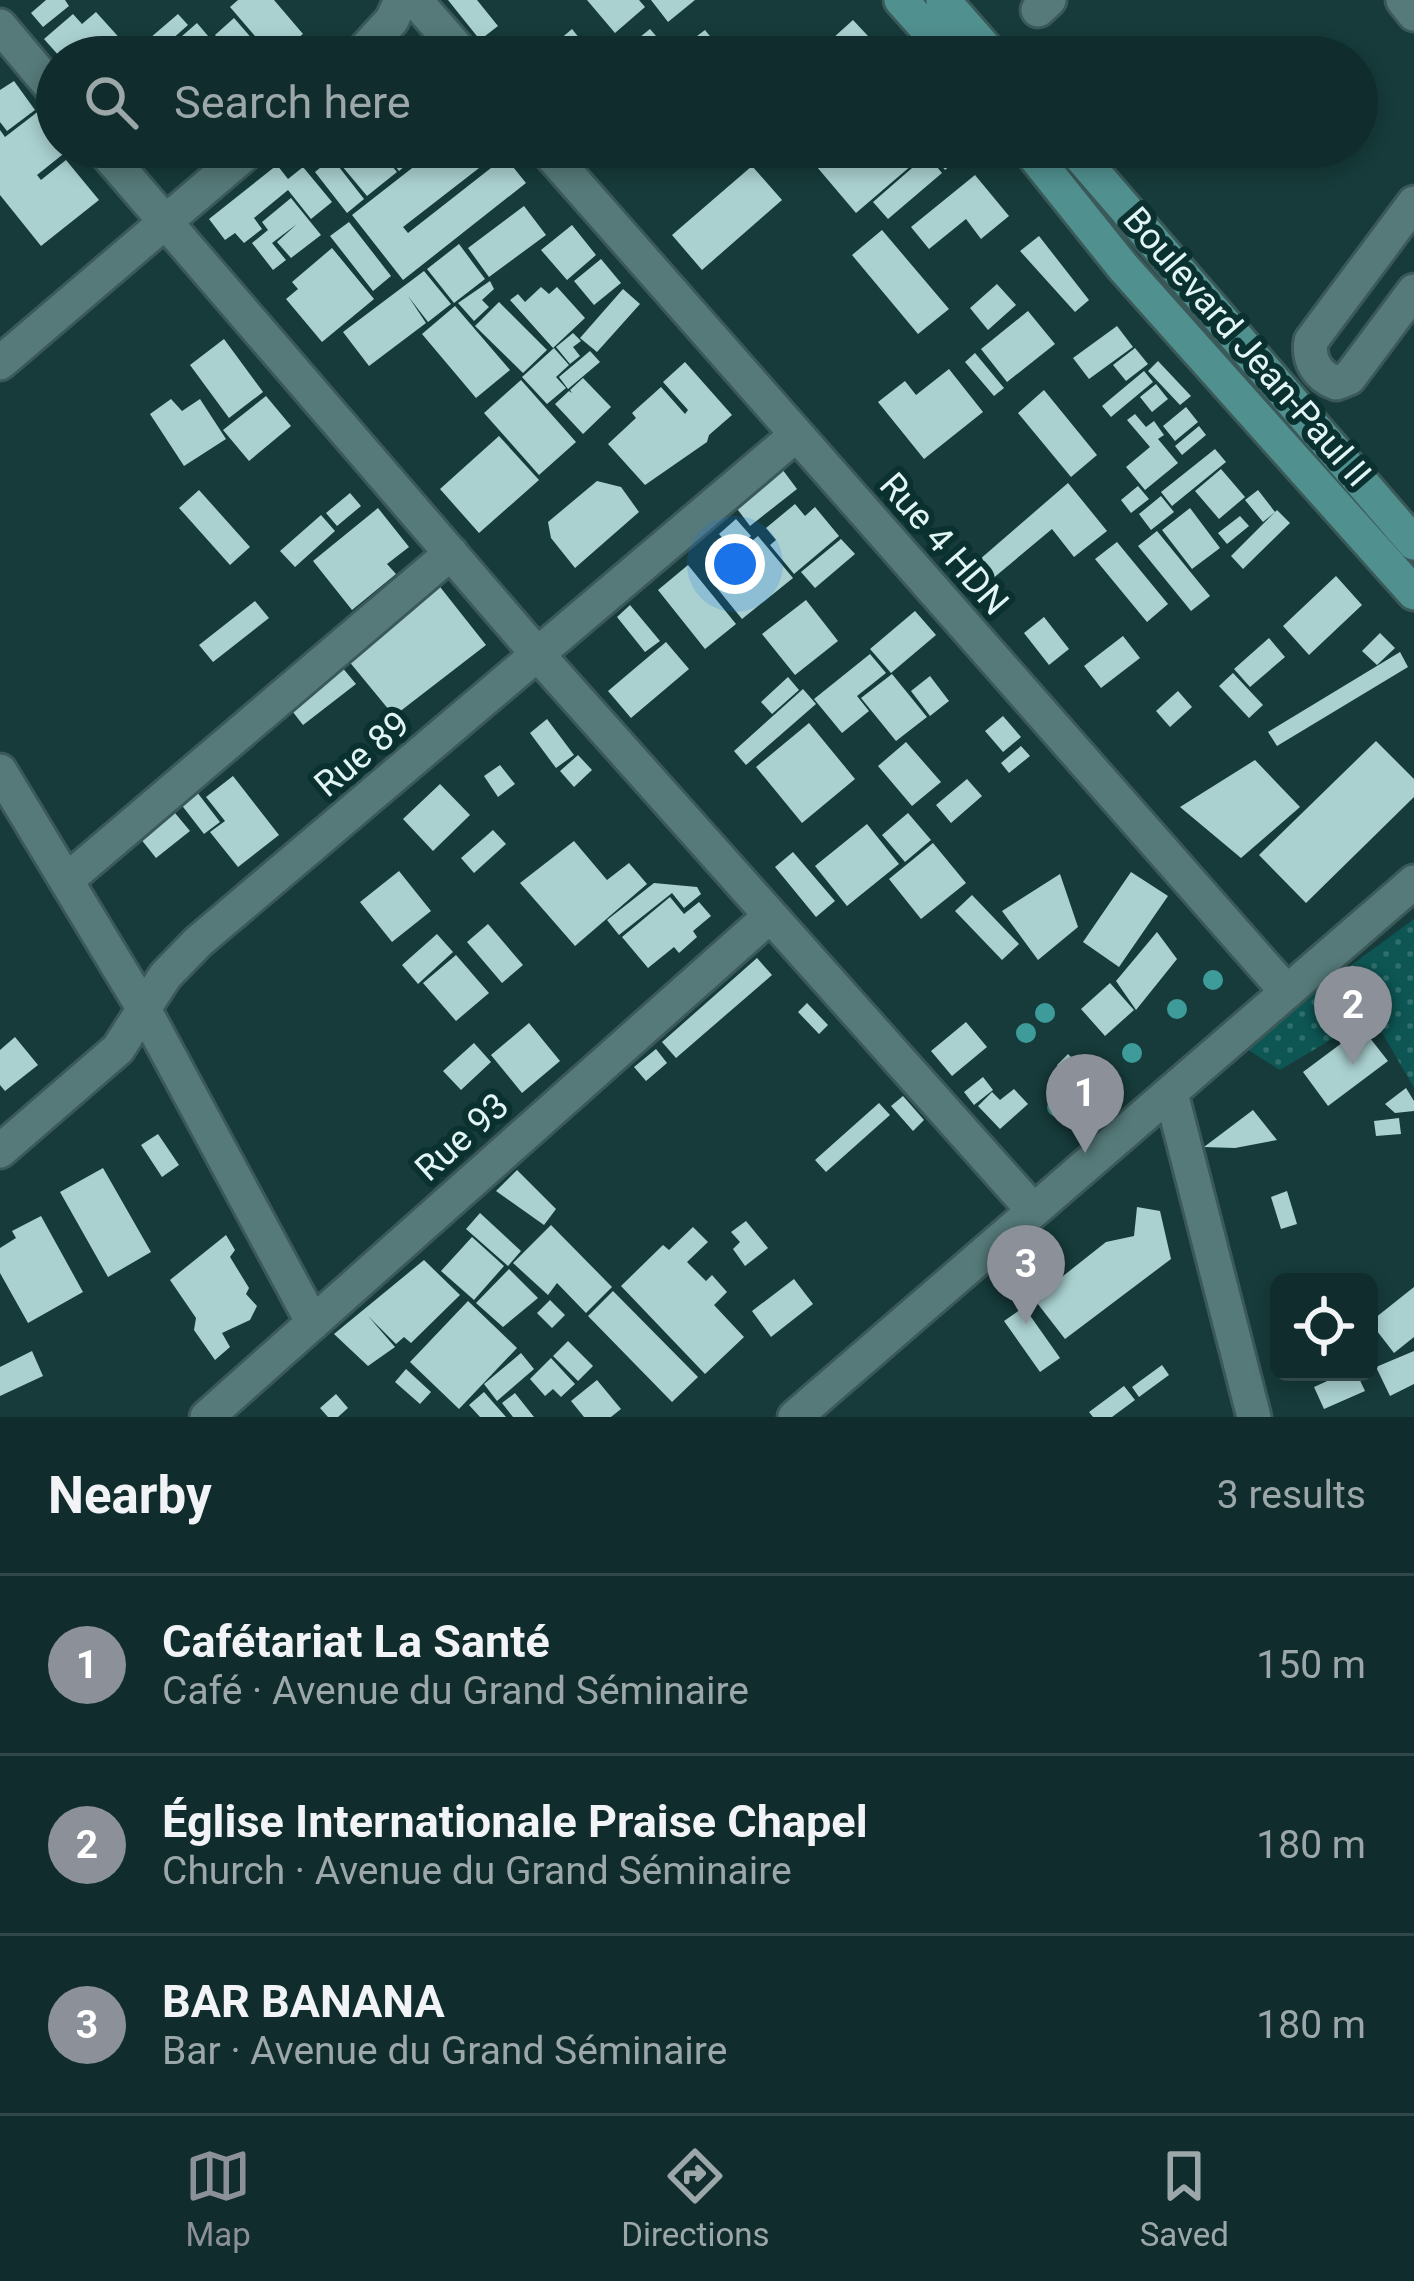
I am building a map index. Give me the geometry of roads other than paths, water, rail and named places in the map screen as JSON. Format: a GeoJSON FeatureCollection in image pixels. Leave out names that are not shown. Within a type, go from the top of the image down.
{"type":"FeatureCollection","features":[{"type":"Feature","properties":{"kind":"main road"},"geometry":{"type":"LineString","coordinates":[[901,0],[933,36]]}},
{"type":"Feature","properties":{"kind":"main road"},"geometry":{"type":"LineString","coordinates":[[943,0],[975,36]]}},
{"type":"Feature","properties":{"kind":"main road","name":"Boulevard Jean-Paul II"},"geometry":{"type":"LineString","coordinates":[[1044,168],[1123,267],[1414,593]]}},
{"type":"Feature","properties":{"kind":"main road","name":"Boulevard Jean-Paul II"},"geometry":{"type":"LineString","coordinates":[[1090,168],[1414,543]]}},
{"type":"Feature","properties":{"kind":"street"},"geometry":{"type":"LineString","coordinates":[[377,36],[401,0]]}},
{"type":"Feature","properties":{"kind":"street"},"geometry":{"type":"LineString","coordinates":[[416,0],[447,36]]}},
{"type":"Feature","properties":{"kind":"street"},"geometry":{"type":"LineString","coordinates":[[1402,0],[1414,14]]}},
{"type":"Feature","properties":{"kind":"street"},"geometry":{"type":"LineString","coordinates":[[0,26],[36,69]]}},
{"type":"Feature","properties":{"kind":"street"},"geometry":{"type":"LineString","coordinates":[[118,168],[539,656],[1033,1210]]}},
{"type":"Feature","properties":{"kind":"street"},"geometry":{"type":"LineString","coordinates":[[0,364],[228,168]]}},
{"type":"Feature","properties":{"kind":"street","name":"Rue 4 HDN"},"geometry":{"type":"LineString","coordinates":[[562,168],[1287,992]]}},
{"type":"Feature","properties":{"kind":"street"},"geometry":{"type":"LineString","coordinates":[[1414,203],[1311,340],[1309,355],[1323,378],[1336,383],[1349,378],[1414,291]]}},
{"type":"Feature","properties":{"kind":"street","name":"Rue 89"},"geometry":{"type":"LineString","coordinates":[[0,1151],[118,1048],[165,976],[199,942],[796,435]]}},
{"type":"Feature","properties":{"kind":"street"},"geometry":{"type":"LineString","coordinates":[[67,880],[451,553]]}},
{"type":"Feature","properties":{"kind":"street"},"geometry":{"type":"LineString","coordinates":[[0,771],[145,1010],[313,1322]]}},
{"type":"Feature","properties":{"kind":"street"},"geometry":{"type":"LineString","coordinates":[[795,1417],[1414,882]]}},
{"type":"Feature","properties":{"kind":"street","name":"Rue 93"},"geometry":{"type":"LineString","coordinates":[[207,1417],[770,916]]}},
{"type":"Feature","properties":{"kind":"street"},"geometry":{"type":"LineString","coordinates":[[1171,1093],[1254,1417]]}},
{"type":"Feature","properties":{"kind":"place","name":"Église Internationale Praise Chapel"},"geometry":{"type":"Point","coordinates":[1353,1065]}},
{"type":"Feature","properties":{"kind":"place","name":"Cafétariat La Santé"},"geometry":{"type":"Point","coordinates":[1085,1153]}},
{"type":"Feature","properties":{"kind":"place","name":"BAR BANANA"},"geometry":{"type":"Point","coordinates":[1026,1324]}}]}
